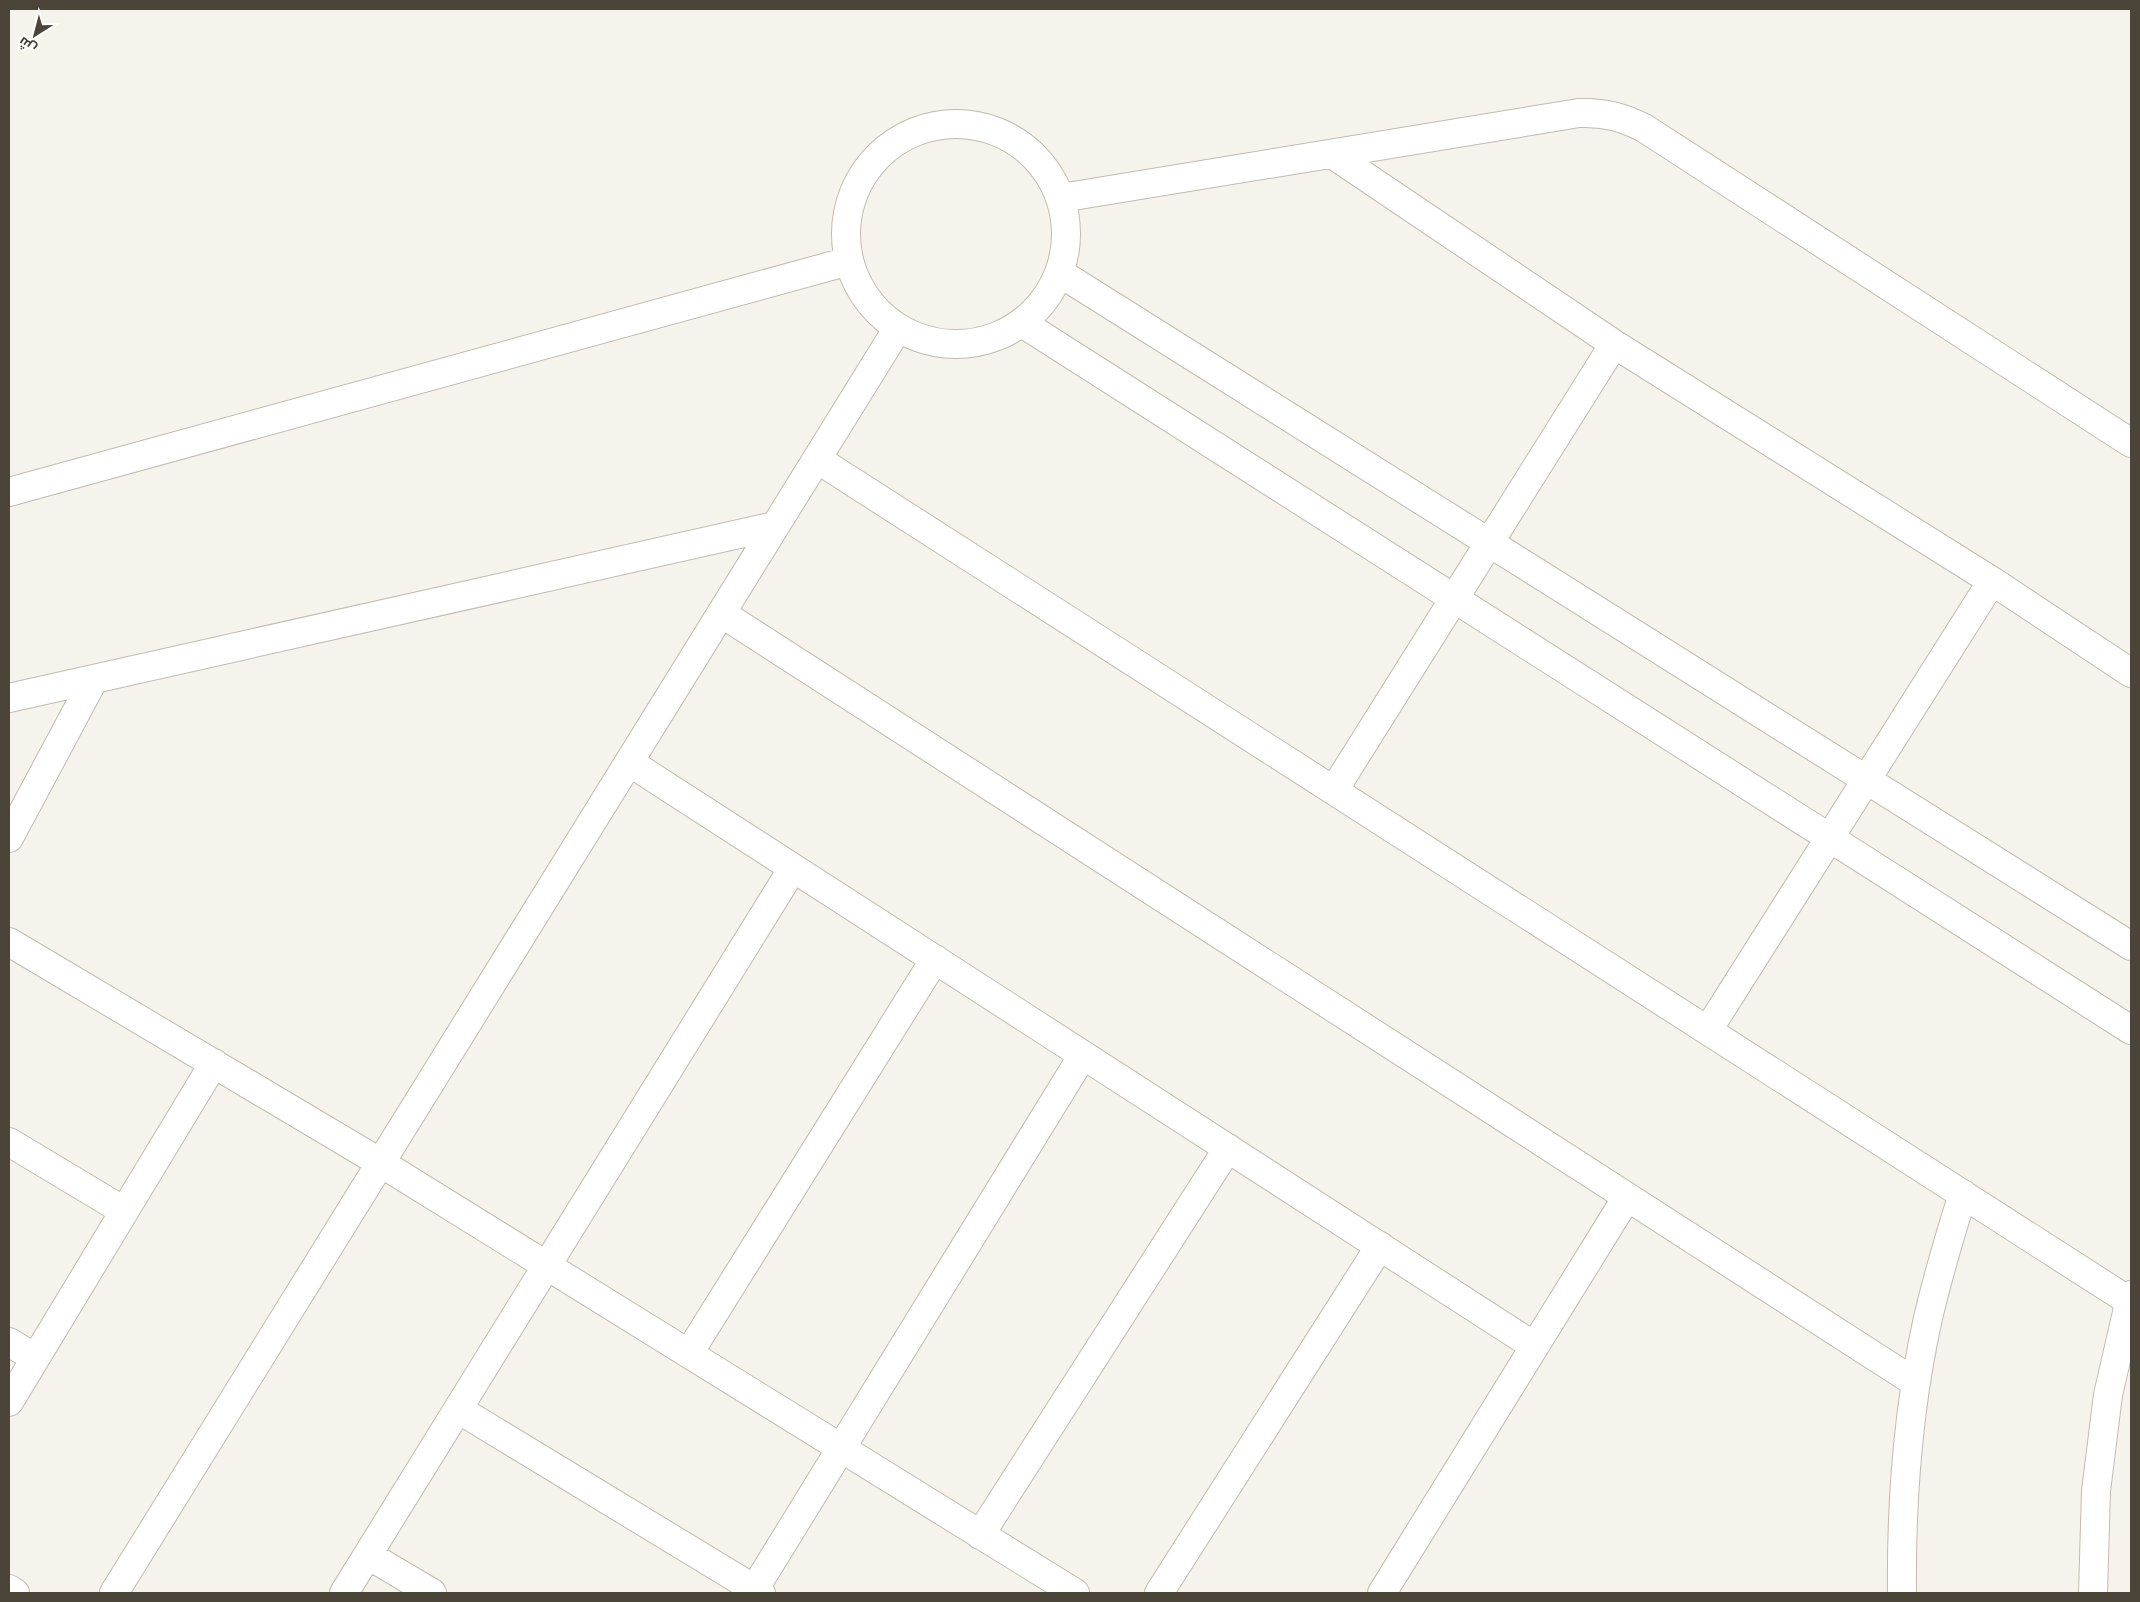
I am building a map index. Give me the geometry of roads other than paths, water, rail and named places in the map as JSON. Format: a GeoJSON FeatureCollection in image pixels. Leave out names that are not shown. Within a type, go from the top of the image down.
{"type":"FeatureCollection","features":[{"type":"Feature","properties":{"kind":"street"},"geometry":{"type":"LineString","coordinates":[[1061,198],[1579,113],[1613,114],[1653,133],[2131,443]]}},
{"type":"Feature","properties":{"kind":"street"},"geometry":{"type":"LineString","coordinates":[[940,124],[971,124],[1000,132],[1026,148],[1048,171],[1061,198],[1067,223],[1066,248],[1060,273],[1045,301],[1022,323],[999,336],[974,343],[948,344],[922,339],[898,328],[876,310],[859,287],[849,261],[845,230],[851,200],[864,172],[884,149],[910,133],[925,128],[940,124]]}},
{"type":"Feature","properties":{"kind":"street"},"geometry":{"type":"LineString","coordinates":[[1332,154],[1614,344],[1992,581],[2131,673]]}},
{"type":"Feature","properties":{"kind":"street"},"geometry":{"type":"LineString","coordinates":[[9,492],[849,261]]}},
{"type":"Feature","properties":{"kind":"street"},"geometry":{"type":"LineString","coordinates":[[1060,273],[2131,946]]}},
{"type":"Feature","properties":{"kind":"street"},"geometry":{"type":"LineString","coordinates":[[1022,323],[2131,1030]]}},
{"type":"Feature","properties":{"kind":"street"},"geometry":{"type":"LineString","coordinates":[[114,1593],[898,328]]}},
{"type":"Feature","properties":{"kind":"street"},"geometry":{"type":"LineString","coordinates":[[1334,790],[1614,344]]}},
{"type":"Feature","properties":{"kind":"street"},"geometry":{"type":"LineString","coordinates":[[817,459],[1963,1194],[2130,1298],[2108,1395],[2097,1481],[2093,1593]]}},
{"type":"Feature","properties":{"kind":"street"},"geometry":{"type":"LineString","coordinates":[[9,698],[775,526]]}},
{"type":"Feature","properties":{"kind":"street"},"geometry":{"type":"LineString","coordinates":[[1708,1030],[1992,581]]}},
{"type":"Feature","properties":{"kind":"street"},"geometry":{"type":"LineString","coordinates":[[721,613],[1916,1383]]}},
{"type":"Feature","properties":{"kind":"street"},"geometry":{"type":"LineString","coordinates":[[9,838],[94,679]]}},
{"type":"Feature","properties":{"kind":"street"},"geometry":{"type":"LineString","coordinates":[[629,762],[1534,1346]]}},
{"type":"Feature","properties":{"kind":"street"},"geometry":{"type":"LineString","coordinates":[[344,1593],[793,868]]}},
{"type":"Feature","properties":{"kind":"street"},"geometry":{"type":"LineString","coordinates":[[9,942],[381,1163],[1074,1593]]}},
{"type":"Feature","properties":{"kind":"street"},"geometry":{"type":"LineString","coordinates":[[689,1354],[935,959]]}},
{"type":"Feature","properties":{"kind":"street"},"geometry":{"type":"LineString","coordinates":[[458,1409],[756,1592],[841,1449],[1083,1055]]}},
{"type":"Feature","properties":{"kind":"street"},"geometry":{"type":"LineString","coordinates":[[9,1402],[214,1063]]}},
{"type":"Feature","properties":{"kind":"street"},"geometry":{"type":"LineString","coordinates":[[9,1142],[124,1212]]}},
{"type":"Feature","properties":{"kind":"street"},"geometry":{"type":"LineString","coordinates":[[980,1535],[1228,1148]]}},
{"type":"Feature","properties":{"kind":"street"},"geometry":{"type":"LineString","coordinates":[[1902,1593],[1906,1466],[1916,1383],[1928,1320],[1944,1256],[1963,1194]]}},
{"type":"Feature","properties":{"kind":"street"},"geometry":{"type":"LineString","coordinates":[[1382,1593],[1626,1197]]}},
{"type":"Feature","properties":{"kind":"street"},"geometry":{"type":"LineString","coordinates":[[1159,1593],[1380,1246]]}},
{"type":"Feature","properties":{"kind":"street"},"geometry":{"type":"LineString","coordinates":[[9,1342],[36,1358]]}},
{"type":"Feature","properties":{"kind":"street"},"geometry":{"type":"LineString","coordinates":[[368,1555],[432,1593]]}},
{"type":"Feature","properties":{"kind":"street"},"geometry":{"type":"LineString","coordinates":[[9,1590],[15,1593]]}}]}
